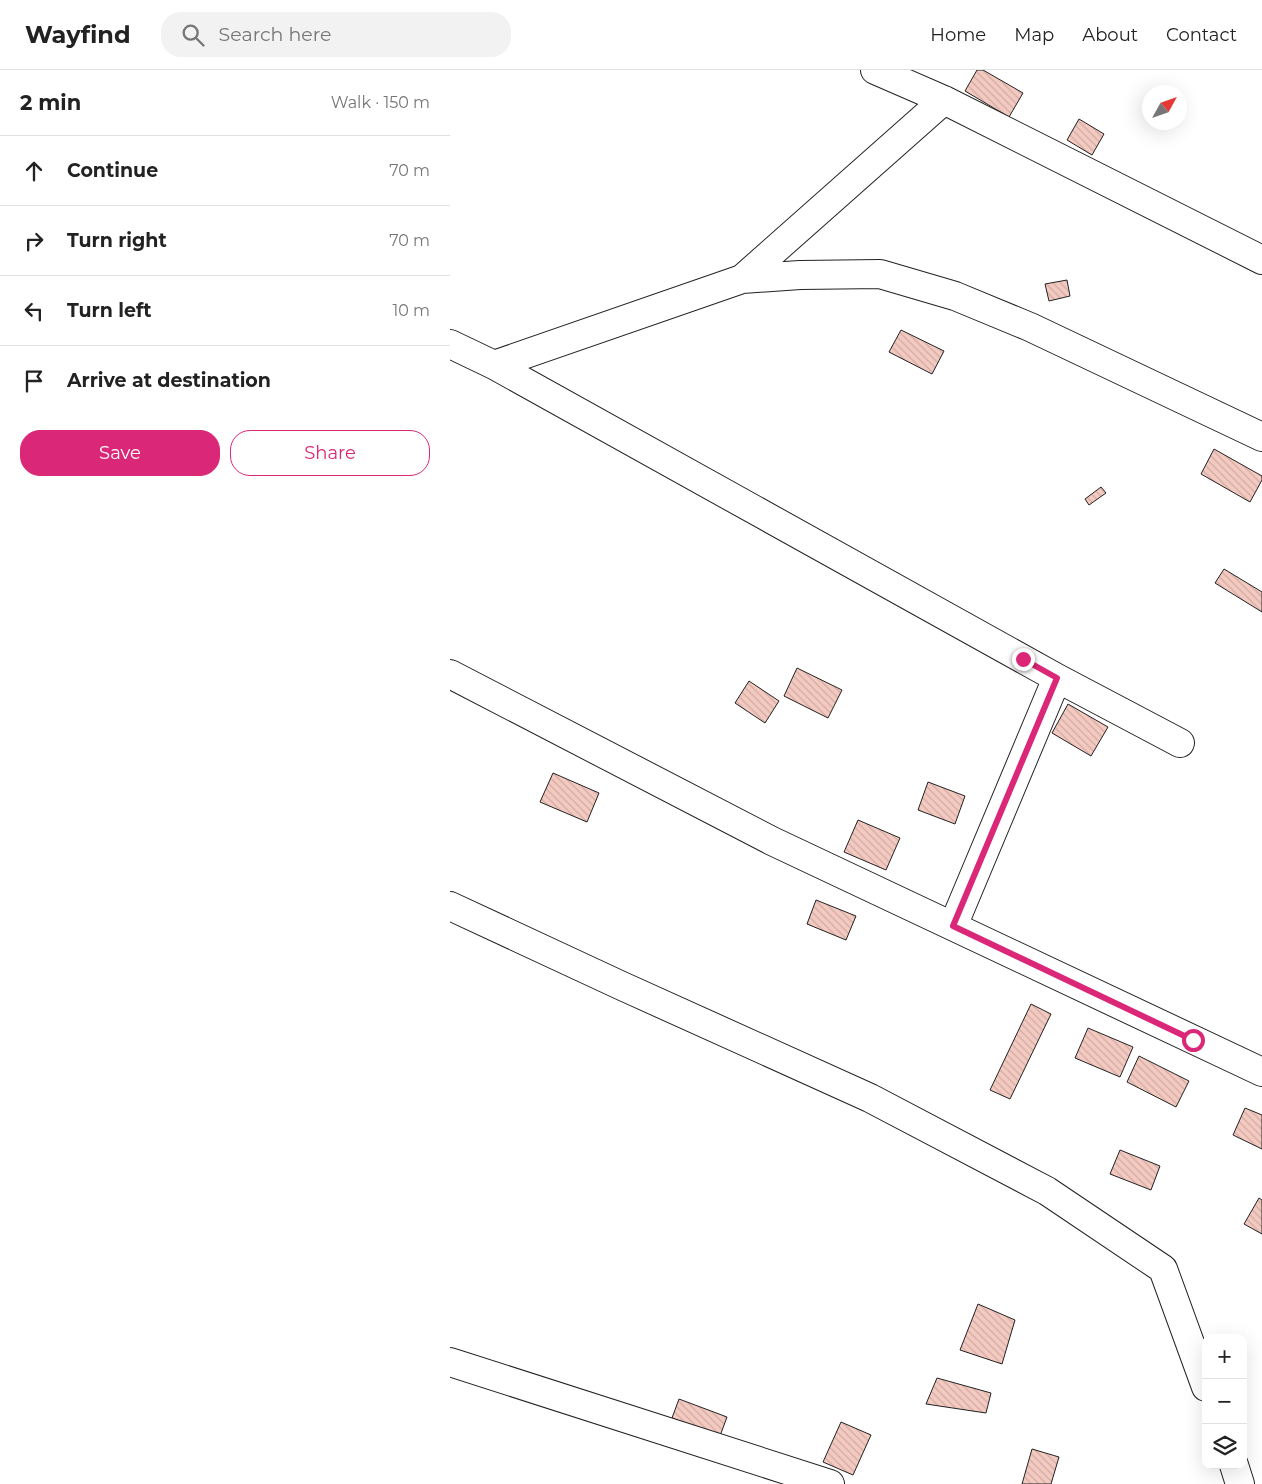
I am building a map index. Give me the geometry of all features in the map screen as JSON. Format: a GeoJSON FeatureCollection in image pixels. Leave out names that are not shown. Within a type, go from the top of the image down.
{"type":"FeatureCollection","features":[{"type":"Feature","properties":{"kind":"street"},"geometry":{"type":"LineString","coordinates":[[874,70],[944,100],[1262,260]]}},
{"type":"Feature","properties":{"kind":"street"},"geometry":{"type":"LineString","coordinates":[[742,279],[944,100]]}},
{"type":"Feature","properties":{"kind":"street"},"geometry":{"type":"LineString","coordinates":[[494,365],[742,279],[800,275],[880,274],[955,296],[1030,327],[1262,437]]}},
{"type":"Feature","properties":{"kind":"street"},"geometry":{"type":"LineString","coordinates":[[450,344],[494,365],[1057,678],[1180,743]]}},
{"type":"Feature","properties":{"kind":"street"},"geometry":{"type":"LineString","coordinates":[[450,674],[772,841],[1262,1072]]}},
{"type":"Feature","properties":{"kind":"street"},"geometry":{"type":"LineString","coordinates":[[953,926],[1057,678]]}},
{"type":"Feature","properties":{"kind":"street"},"geometry":{"type":"LineString","coordinates":[[450,906],[870,1098],[1047,1191],[1163,1269],[1203,1379]]}},
{"type":"Feature","properties":{"kind":"street"},"geometry":{"type":"LineString","coordinates":[[450,1362],[830,1484]]}},
{"type":"Feature","properties":{"kind":"street"},"geometry":{"type":"LineString","coordinates":[[1235,1469],[1240,1484]]}},
{"type":"Feature","properties":{"kind":"building"},"geometry":{"type":"Polygon","coordinates":[[[977,70],[983,70],[1023,93],[1009,117],[965,91],[977,70]]]}},
{"type":"Feature","properties":{"kind":"building"},"geometry":{"type":"Polygon","coordinates":[[[1079,119],[1104,134],[1092,155],[1067,140],[1079,119]]]}},
{"type":"Feature","properties":{"kind":"building"},"geometry":{"type":"Polygon","coordinates":[[[1067,280],[1070,296],[1049,301],[1045,284],[1067,280]]]}},
{"type":"Feature","properties":{"kind":"building"},"geometry":{"type":"Polygon","coordinates":[[[901,330],[944,351],[932,374],[889,352],[901,330]]]}},
{"type":"Feature","properties":{"kind":"building"},"geometry":{"type":"Polygon","coordinates":[[[1214,449],[1262,476],[1262,480],[1250,502],[1201,474],[1214,449]]]}},
{"type":"Feature","properties":{"kind":"building"},"geometry":{"type":"Polygon","coordinates":[[[1101,487],[1106,493],[1089,505],[1085,499],[1101,487]]]}},
{"type":"Feature","properties":{"kind":"building"},"geometry":{"type":"Polygon","coordinates":[[[1224,569],[1262,592],[1262,612],[1215,583],[1224,569]]]}},
{"type":"Feature","properties":{"kind":"building"},"geometry":{"type":"Polygon","coordinates":[[[797,668],[842,690],[828,718],[784,696],[797,668]]]}},
{"type":"Feature","properties":{"kind":"building"},"geometry":{"type":"Polygon","coordinates":[[[749,681],[779,701],[765,723],[735,703],[749,681]]]}},
{"type":"Feature","properties":{"kind":"building"},"geometry":{"type":"Polygon","coordinates":[[[1068,704],[1108,727],[1091,756],[1052,733],[1068,704]]]}},
{"type":"Feature","properties":{"kind":"building"},"geometry":{"type":"Polygon","coordinates":[[[553,773],[599,793],[587,822],[540,802],[553,773]]]}},
{"type":"Feature","properties":{"kind":"building"},"geometry":{"type":"Polygon","coordinates":[[[928,782],[965,796],[955,824],[918,810],[928,782]]]}},
{"type":"Feature","properties":{"kind":"building"},"geometry":{"type":"Polygon","coordinates":[[[858,820],[900,838],[886,870],[844,852],[858,820]]]}},
{"type":"Feature","properties":{"kind":"building"},"geometry":{"type":"Polygon","coordinates":[[[816,900],[856,916],[846,940],[807,924],[816,900]]]}},
{"type":"Feature","properties":{"kind":"building"},"geometry":{"type":"Polygon","coordinates":[[[1031,1004],[1051,1014],[1010,1099],[990,1090],[1031,1004]]]}},
{"type":"Feature","properties":{"kind":"building"},"geometry":{"type":"Polygon","coordinates":[[[1088,1028],[1133,1047],[1120,1077],[1075,1058],[1088,1028]]]}},
{"type":"Feature","properties":{"kind":"building"},"geometry":{"type":"Polygon","coordinates":[[[1139,1056],[1189,1081],[1176,1107],[1127,1082],[1139,1056]]]}},
{"type":"Feature","properties":{"kind":"building"},"geometry":{"type":"Polygon","coordinates":[[[1245,1108],[1262,1115],[1262,1149],[1233,1135],[1245,1108]]]}},
{"type":"Feature","properties":{"kind":"building"},"geometry":{"type":"Polygon","coordinates":[[[1120,1150],[1160,1166],[1151,1190],[1110,1174],[1120,1150]]]}},
{"type":"Feature","properties":{"kind":"building"},"geometry":{"type":"Polygon","coordinates":[[[1259,1198],[1262,1200],[1262,1234],[1244,1224],[1259,1198]]]}},
{"type":"Feature","properties":{"kind":"building"},"geometry":{"type":"Polygon","coordinates":[[[978,1304],[1015,1320],[1002,1364],[960,1350],[978,1304]]]}},
{"type":"Feature","properties":{"kind":"building"},"geometry":{"type":"Polygon","coordinates":[[[937,1378],[991,1393],[986,1413],[926,1404],[937,1378]]]}},
{"type":"Feature","properties":{"kind":"building"},"geometry":{"type":"Polygon","coordinates":[[[679,1399],[727,1417],[720,1436],[672,1418],[679,1399]]]}},
{"type":"Feature","properties":{"kind":"building"},"geometry":{"type":"Polygon","coordinates":[[[841,1422],[871,1435],[853,1475],[823,1462],[841,1422]]]}},
{"type":"Feature","properties":{"kind":"building"},"geometry":{"type":"Polygon","coordinates":[[[1032,1449],[1059,1457],[1051,1484],[1022,1484],[1032,1449]]]}},
{"type":"Feature","properties":{"kind":"route"},"geometry":{"type":"LineString","coordinates":[[1023,659],[1057,678],[953,926],[1193,1040]]}}]}
